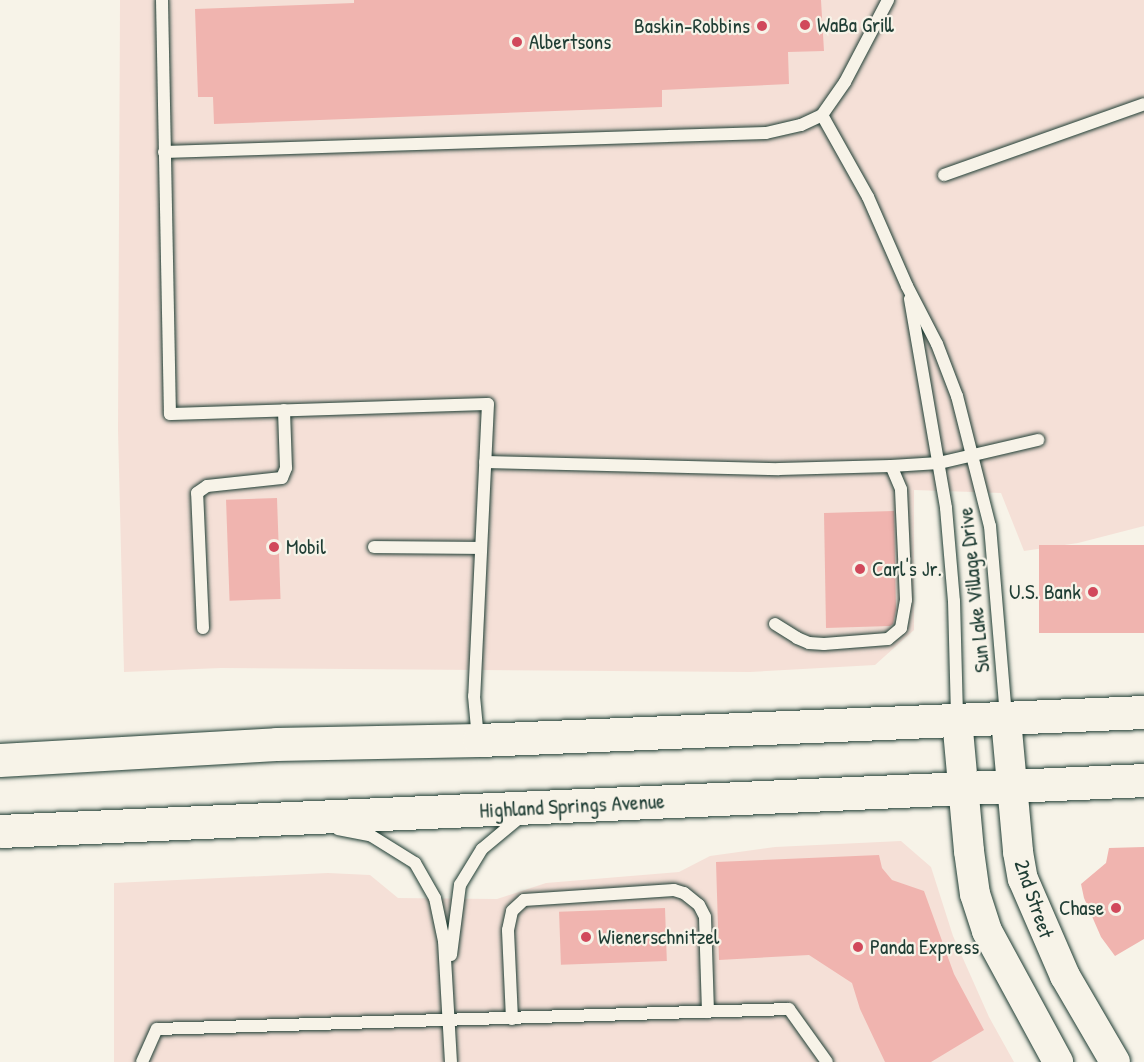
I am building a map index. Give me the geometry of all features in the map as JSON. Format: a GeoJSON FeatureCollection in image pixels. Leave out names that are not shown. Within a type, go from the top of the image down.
{"type":"FeatureCollection","features":[{"type":"Feature","properties":{"kind":"main road"},"geometry":{"type":"LineString","coordinates":[[0,760],[276,744],[478,740],[1144,712]]}},
{"type":"Feature","properties":{"kind":"main road","name":"Highland Springs Avenue"},"geometry":{"type":"LineString","coordinates":[[0,831],[1144,780]]}},
{"type":"Feature","properties":{"kind":"street"},"geometry":{"type":"LineString","coordinates":[[957,719],[975,894],[987,931],[1058,1062]]}},
{"type":"Feature","properties":{"kind":"street","name":"2nd Street"},"geometry":{"type":"LineString","coordinates":[[1006,719],[1018,852],[1031,899],[1065,976],[1115,1062]]}},
{"type":"Feature","properties":{"kind":"lane"},"geometry":{"type":"LineString","coordinates":[[162,0],[170,414],[488,404],[474,696],[478,740]]}},
{"type":"Feature","properties":{"kind":"lane"},"geometry":{"type":"LineString","coordinates":[[164,152],[766,133],[801,125],[822,115],[844,81],[888,0]]}},
{"type":"Feature","properties":{"kind":"lane"},"geometry":{"type":"LineString","coordinates":[[944,175],[1144,104]]}},
{"type":"Feature","properties":{"kind":"lane"},"geometry":{"type":"LineString","coordinates":[[822,115],[868,197],[907,286]]}},
{"type":"Feature","properties":{"kind":"lane","name":"Sun Lake Village Drive"},"geometry":{"type":"LineString","coordinates":[[907,286],[937,344],[957,396],[990,526],[1006,719]]}},
{"type":"Feature","properties":{"kind":"lane","name":"Sun Lake Village Drive"},"geometry":{"type":"LineString","coordinates":[[907,286],[939,463],[954,601],[957,719]]}},
{"type":"Feature","properties":{"kind":"lane"},"geometry":{"type":"LineString","coordinates":[[203,628],[197,493],[207,486],[282,478],[286,468],[284,410]]}},
{"type":"Feature","properties":{"kind":"lane"},"geometry":{"type":"LineString","coordinates":[[485,462],[779,469],[891,465],[939,463],[974,457],[1038,440]]}},
{"type":"Feature","properties":{"kind":"lane"},"geometry":{"type":"LineString","coordinates":[[775,624],[809,643],[824,644],[888,639],[901,628],[906,600],[902,489],[891,465]]}},
{"type":"Feature","properties":{"kind":"lane"},"geometry":{"type":"LineString","coordinates":[[374,547],[481,548]]}},
{"type":"Feature","properties":{"kind":"lane"},"geometry":{"type":"LineString","coordinates":[[448,980],[460,885],[482,849],[518,819],[593,805]]}},
{"type":"Feature","properties":{"kind":"lane"},"geometry":{"type":"LineString","coordinates":[[287,819],[370,835],[416,863],[435,898],[444,941],[451,1062]]}},
{"type":"Feature","properties":{"kind":"lane"},"geometry":{"type":"LineString","coordinates":[[512,1018],[508,930],[512,911],[524,900],[674,890],[684,893],[699,905],[705,917],[708,1012]]}},
{"type":"Feature","properties":{"kind":"lane"},"geometry":{"type":"LineString","coordinates":[[142,1062],[158,1029],[789,1009],[827,1062]]}},
{"type":"Feature","properties":{"kind":"shaded area"},"geometry":{"type":"Polygon","coordinates":[[[120,0],[1144,0],[1144,526],[1078,543],[1024,551],[1001,493],[914,490],[914,630],[875,665],[750,672],[221,668],[124,672],[118,430],[120,0]]]}},
{"type":"Feature","properties":{"kind":"shaded area"},"geometry":{"type":"Polygon","coordinates":[[[901,841],[931,867],[953,936],[989,1017],[1014,1062],[114,1062],[114,883],[328,873],[370,875],[398,898],[497,899],[546,883],[679,872],[710,856],[775,847],[901,841]]]}},
{"type":"Feature","properties":{"kind":"building"},"geometry":{"type":"Polygon","coordinates":[[[354,0],[821,0],[824,51],[788,52],[789,84],[662,90],[662,107],[214,124],[213,97],[198,97],[195,9],[354,3],[354,0]]]}},
{"type":"Feature","properties":{"kind":"building"},"geometry":{"type":"Polygon","coordinates":[[[277,498],[281,599],[230,601],[226,500],[277,498]]]}},
{"type":"Feature","properties":{"kind":"building","name":"Carl's Jr."},"geometry":{"type":"Polygon","coordinates":[[[894,511],[896,609],[893,624],[890,626],[826,628],[824,513],[894,511]]]}},
{"type":"Feature","properties":{"kind":"building","name":"U.S. Bank"},"geometry":{"type":"Polygon","coordinates":[[[1039,545],[1144,545],[1144,633],[1039,633],[1039,545]]]}},
{"type":"Feature","properties":{"kind":"building","name":"Chase"},"geometry":{"type":"Polygon","coordinates":[[[1144,847],[1144,939],[1115,956],[1101,937],[1084,898],[1081,884],[1106,863],[1109,848],[1144,847]]]}},
{"type":"Feature","properties":{"kind":"building"},"geometry":{"type":"Polygon","coordinates":[[[879,855],[882,868],[892,880],[924,891],[954,974],[984,1030],[931,1062],[885,1062],[860,1009],[852,983],[809,955],[719,960],[716,862],[879,855]]]}},
{"type":"Feature","properties":{"kind":"building"},"geometry":{"type":"Polygon","coordinates":[[[665,908],[667,961],[561,965],[559,912],[665,908]]]}},
{"type":"Feature","properties":{"kind":"place","name":"WaBa Grill"},"geometry":{"type":"Point","coordinates":[805,25]}},
{"type":"Feature","properties":{"kind":"place","name":"Baskin-Robbins"},"geometry":{"type":"Point","coordinates":[762,26]}},
{"type":"Feature","properties":{"kind":"place","name":"Albertsons"},"geometry":{"type":"Point","coordinates":[517,42]}},
{"type":"Feature","properties":{"kind":"place","name":"Mobil"},"geometry":{"type":"Point","coordinates":[274,547]}},
{"type":"Feature","properties":{"kind":"place","name":"Carl's Jr."},"geometry":{"type":"Point","coordinates":[860,569]}},
{"type":"Feature","properties":{"kind":"place","name":"U.S. Bank"},"geometry":{"type":"Point","coordinates":[1093,592]}},
{"type":"Feature","properties":{"kind":"place","name":"Chase"},"geometry":{"type":"Point","coordinates":[1116,908]}},
{"type":"Feature","properties":{"kind":"place","name":"Wienerschnitzel"},"geometry":{"type":"Point","coordinates":[586,937]}},
{"type":"Feature","properties":{"kind":"place","name":"Panda Express"},"geometry":{"type":"Point","coordinates":[858,947]}}]}
